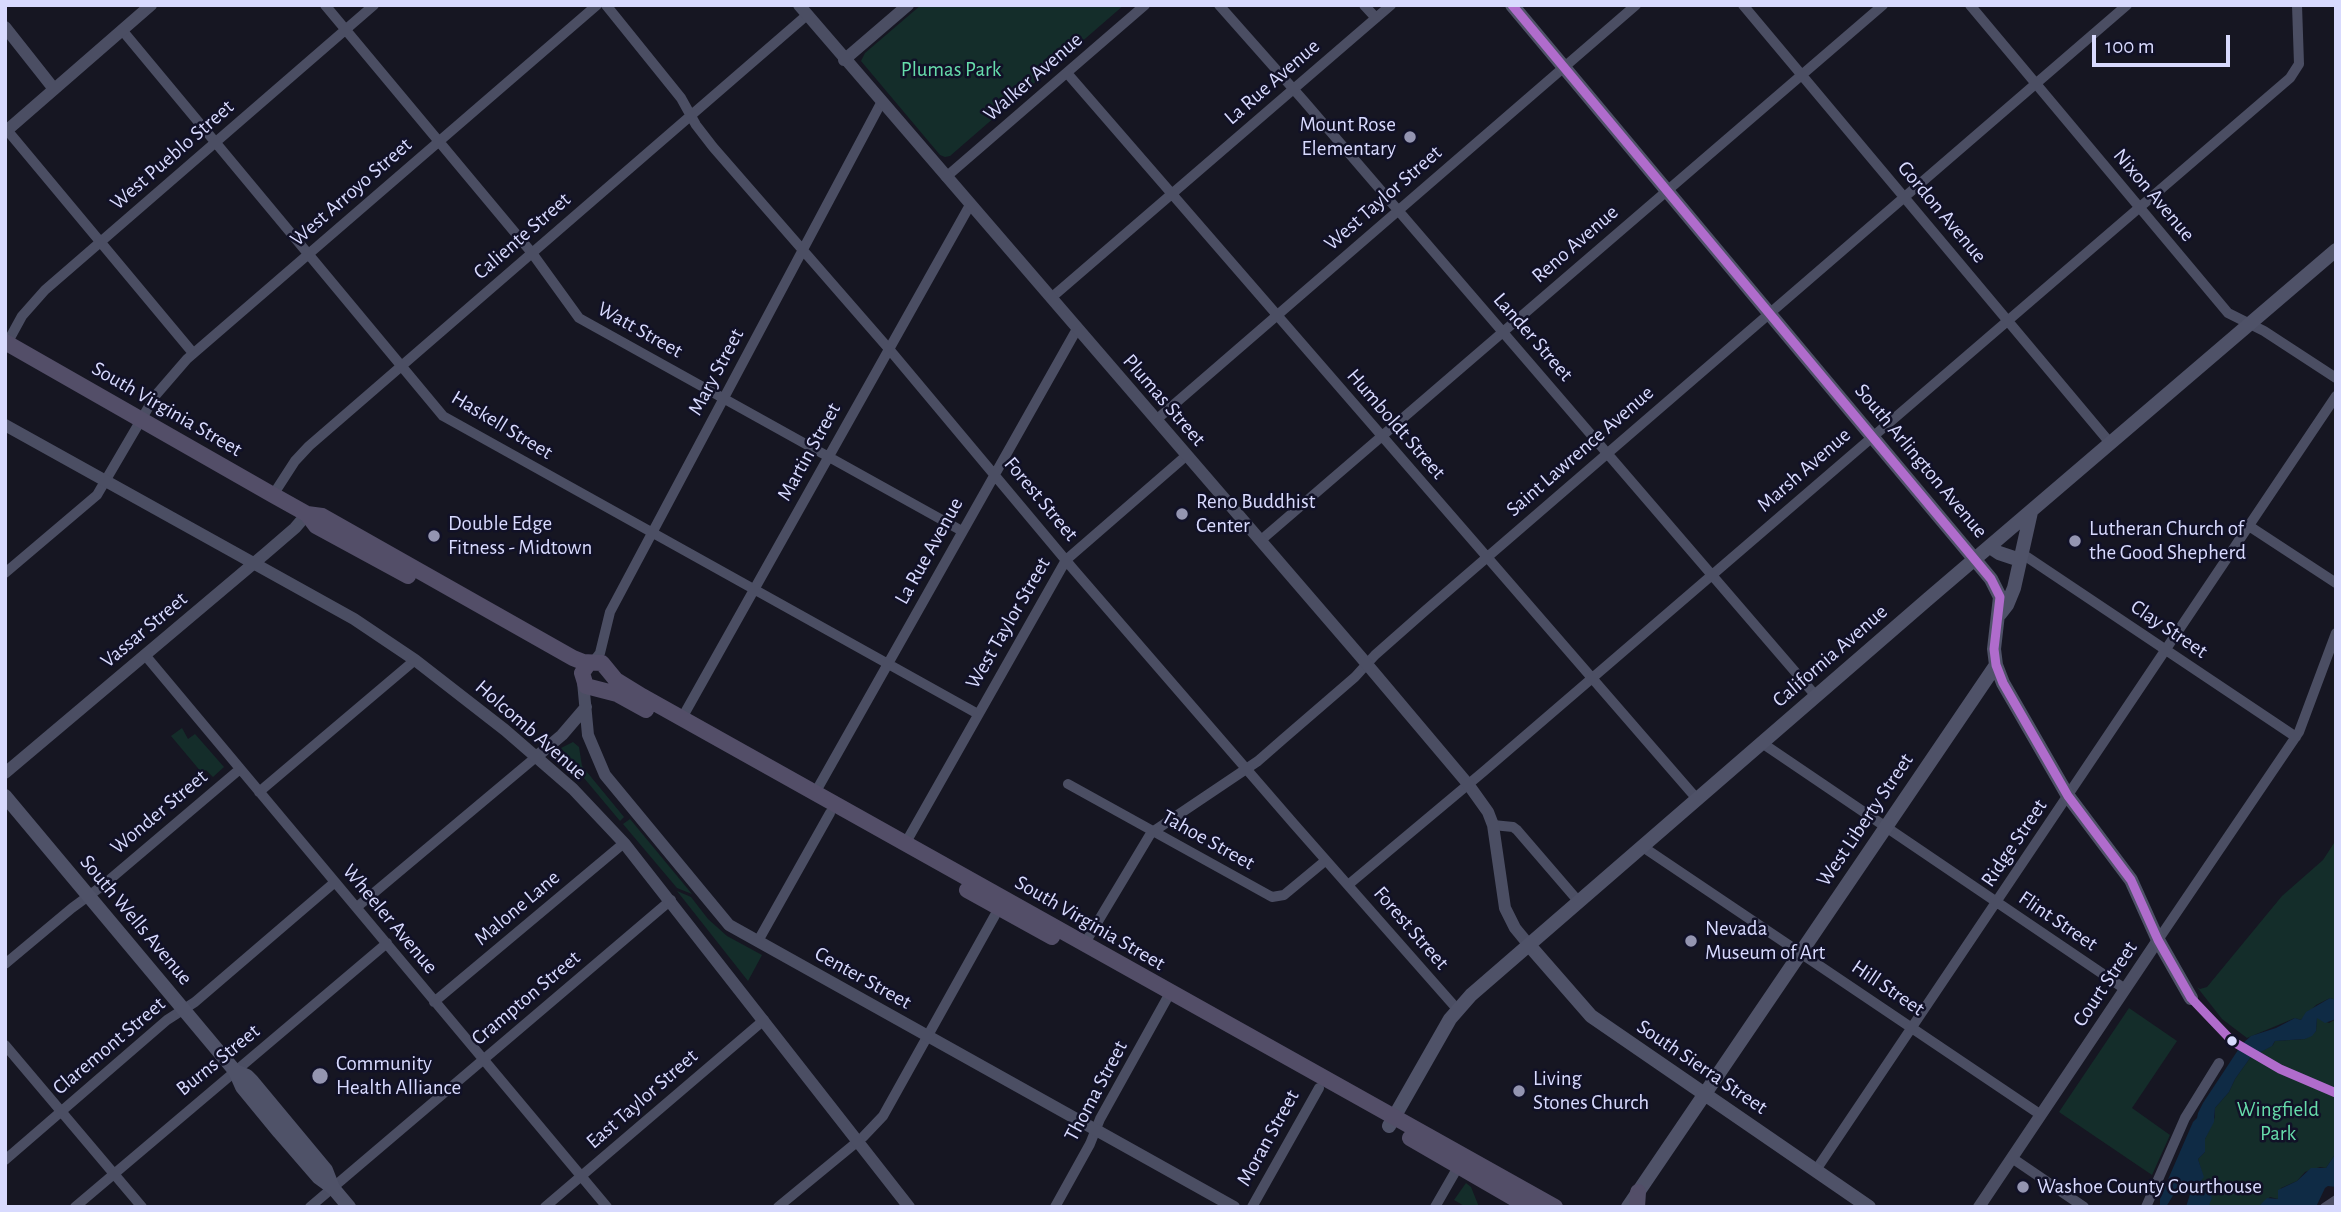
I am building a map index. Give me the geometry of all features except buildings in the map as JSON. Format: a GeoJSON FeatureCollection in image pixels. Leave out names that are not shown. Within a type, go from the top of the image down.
{"type":"FeatureCollection","features":[{"type":"Feature","properties":{"kind":"main road","name":"South Arlington Avenue"},"geometry":{"type":"LineString","coordinates":[[1513,5],[1997,587],[2000,597],[1995,637],[1996,665],[2003,683],[2068,796],[2131,880],[2158,940],[2191,998]]}},
{"type":"Feature","properties":{"kind":"main road","name":"California Avenue"},"geometry":{"type":"LineString","coordinates":[[1392,1122],[1457,1009],[1816,696],[2336,250]]}},
{"type":"Feature","properties":{"kind":"main road","name":"South Virginia Street"},"geometry":{"type":"LineString","coordinates":[[6,344],[307,514],[322,516],[563,652],[591,662]]}},
{"type":"Feature","properties":{"kind":"main road"},"geometry":{"type":"LineString","coordinates":[[1999,616],[2011,596],[2031,512]]}},
{"type":"Feature","properties":{"kind":"main road","name":"South Virginia Street"},"geometry":{"type":"LineString","coordinates":[[307,514],[316,526],[569,666],[588,683],[629,701],[830,813],[898,845],[1392,1122],[1458,1167],[1529,1207]]}},
{"type":"Feature","properties":{"kind":"main road"},"geometry":{"type":"LineString","coordinates":[[1990,547],[2020,560]]}},
{"type":"Feature","properties":{"kind":"main road"},"geometry":{"type":"LineString","coordinates":[[591,662],[602,663],[609,671],[607,683],[588,683],[583,669],[591,662]]}},
{"type":"Feature","properties":{"kind":"main road","name":"West Liberty Street"},"geometry":{"type":"LineString","coordinates":[[1628,1207],[1637,1200],[1703,1095],[1996,665]]}},
{"type":"Feature","properties":{"kind":"main road","name":"South Virginia Street"},"geometry":{"type":"LineString","coordinates":[[609,671],[615,680],[815,793],[999,908],[1006,906],[1042,926],[1085,943],[1319,1088],[1392,1122],[1555,1207]]}},
{"type":"Feature","properties":{"kind":"main road","name":"South Wells Avenue"},"geometry":{"type":"LineString","coordinates":[[5,796],[235,1071],[242,1087],[279,1132],[318,1177],[333,1188],[349,1207]]}},
{"type":"Feature","properties":{"kind":"main road","name":"South Sierra Street"},"geometry":{"type":"LineString","coordinates":[[1529,945],[1587,1013],[1868,1207]]}},
{"type":"Feature","properties":{"kind":"main road"},"geometry":{"type":"LineString","coordinates":[[1458,1167],[1466,1164],[1495,1180],[1512,1183]]}},
{"type":"Feature","properties":{"kind":"street"},"geometry":{"type":"LineString","coordinates":[[151,5],[6,131],[193,353]]}},
{"type":"Feature","properties":{"kind":"street","name":"Watt Street"},"geometry":{"type":"LineString","coordinates":[[325,5],[532,253],[579,318],[962,531]]}},
{"type":"Feature","properties":{"kind":"street","name":"West Pueblo Street"},"geometry":{"type":"LineString","coordinates":[[6,344],[22,316],[37,298],[374,5]]}},
{"type":"Feature","properties":{"kind":"street","name":"West Arroyo Street"},"geometry":{"type":"LineString","coordinates":[[5,573],[97,495],[165,382],[193,353],[597,5]]}},
{"type":"Feature","properties":{"kind":"street","name":"Forest Street"},"geometry":{"type":"LineString","coordinates":[[606,5],[674,89],[713,147],[889,349],[1325,861],[1457,1009]]}},
{"type":"Feature","properties":{"kind":"street"},"geometry":{"type":"LineString","coordinates":[[844,60],[908,5]]}},
{"type":"Feature","properties":{"kind":"street","name":"Walker Avenue"},"geometry":{"type":"LineString","coordinates":[[946,177],[1145,5]]}},
{"type":"Feature","properties":{"kind":"street","name":"Lander Street"},"geometry":{"type":"LineString","coordinates":[[1219,5],[1816,696]]}},
{"type":"Feature","properties":{"kind":"street"},"geometry":{"type":"LineString","coordinates":[[1364,5],[1376,18]]}},
{"type":"Feature","properties":{"kind":"street","name":"La Rue Avenue"},"geometry":{"type":"LineString","coordinates":[[1051,298],[1391,5]]}},
{"type":"Feature","properties":{"kind":"street","name":"West Taylor Street"},"geometry":{"type":"LineString","coordinates":[[1156,420],[1636,5]]}},
{"type":"Feature","properties":{"kind":"street","name":"Gordon Avenue"},"geometry":{"type":"LineString","coordinates":[[1743,5],[2111,444]]}},
{"type":"Feature","properties":{"kind":"street","name":"Reno Avenue"},"geometry":{"type":"LineString","coordinates":[[1260,541],[1883,5]]}},
{"type":"Feature","properties":{"kind":"street","name":"Nixon Avenue"},"geometry":{"type":"LineString","coordinates":[[1970,5],[2228,313],[2264,331],[2336,378]]}},
{"type":"Feature","properties":{"kind":"street","name":"Saint Lawrence Avenue"},"geometry":{"type":"LineString","coordinates":[[1085,943],[1145,840],[1153,831],[1246,768],[1317,710],[1487,557],[2127,5]]}},
{"type":"Feature","properties":{"kind":"street","name":"Marsh Avenue"},"geometry":{"type":"LineString","coordinates":[[1348,885],[2294,74],[2299,56],[2297,5]]}},
{"type":"Feature","properties":{"kind":"street","name":"Caliente Street"},"geometry":{"type":"LineString","coordinates":[[273,495],[306,449],[691,116],[803,10]]}},
{"type":"Feature","properties":{"kind":"street","name":"Plumas Street"},"geometry":{"type":"LineString","coordinates":[[803,10],[1468,784],[1488,812],[1493,825],[1505,908],[1515,928],[1529,945]]}},
{"type":"Feature","properties":{"kind":"street"},"geometry":{"type":"LineString","coordinates":[[5,27],[54,89]]}},
{"type":"Feature","properties":{"kind":"street","name":"Haskell Street"},"geometry":{"type":"LineString","coordinates":[[122,30],[443,416],[978,714]]}},
{"type":"Feature","properties":{"kind":"street","name":"Humboldt Street"},"geometry":{"type":"LineString","coordinates":[[1067,73],[1697,800]]}},
{"type":"Feature","properties":{"kind":"street","name":"Mary Street"},"geometry":{"type":"LineString","coordinates":[[591,662],[600,653],[610,612],[881,103]]}},
{"type":"Feature","properties":{"kind":"street","name":"Martin Street"},"geometry":{"type":"LineString","coordinates":[[682,718],[970,205]]}},
{"type":"Feature","properties":{"kind":"street","name":"La Rue Avenue"},"geometry":{"type":"LineString","coordinates":[[815,793],[1077,328]]}},
{"type":"Feature","properties":{"kind":"street","name":"Ridge Street"},"geometry":{"type":"LineString","coordinates":[[1816,1170],[2336,396]]}},
{"type":"Feature","properties":{"kind":"street","name":"Holcomb Avenue"},"geometry":{"type":"LineString","coordinates":[[5,425],[354,619],[415,660],[477,707],[536,757],[573,789],[624,843],[906,1203]]}},
{"type":"Feature","properties":{"kind":"street","name":"West Taylor Street"},"geometry":{"type":"LineString","coordinates":[[898,845],[978,714],[1066,560],[1187,455]]}},
{"type":"Feature","properties":{"kind":"street","name":"Vassar Street"},"geometry":{"type":"LineString","coordinates":[[5,773],[295,528],[307,514]]}},
{"type":"Feature","properties":{"kind":"street"},"geometry":{"type":"LineString","coordinates":[[2249,526],[2336,583]]}},
{"type":"Feature","properties":{"kind":"street","name":"Clay Street"},"geometry":{"type":"LineString","coordinates":[[2020,560],[2028,557],[2295,737]]}},
{"type":"Feature","properties":{"kind":"street","name":"Court Street"},"geometry":{"type":"LineString","coordinates":[[1979,1207],[2304,723],[2336,633]]}},
{"type":"Feature","properties":{"kind":"street","name":"Wheeler Avenue"},"geometry":{"type":"LineString","coordinates":[[145,655],[607,1207]]}},
{"type":"Feature","properties":{"kind":"street"},"geometry":{"type":"LineString","coordinates":[[259,792],[415,660]]}},
{"type":"Feature","properties":{"kind":"street","name":"Center Street"},"geometry":{"type":"LineString","coordinates":[[588,683],[587,728],[599,765],[610,782],[729,925],[1234,1207]]}},
{"type":"Feature","properties":{"kind":"street"},"geometry":{"type":"LineString","coordinates":[[357,908],[562,735],[586,707]]}},
{"type":"Feature","properties":{"kind":"street"},"geometry":{"type":"LineString","coordinates":[[562,735],[575,735],[591,745]]}},
{"type":"Feature","properties":{"kind":"street","name":"Flint Street"},"geometry":{"type":"LineString","coordinates":[[1762,743],[2125,989]]}},
{"type":"Feature","properties":{"kind":"street","name":"Wonder Street"},"geometry":{"type":"LineString","coordinates":[[5,964],[240,769]]}},
{"type":"Feature","properties":{"kind":"street","name":"Tahoe Street"},"geometry":{"type":"LineString","coordinates":[[1068,784],[1274,898],[1284,895],[1325,861]]}},
{"type":"Feature","properties":{"kind":"street"},"geometry":{"type":"LineString","coordinates":[[758,941],[830,813]]}},
{"type":"Feature","properties":{"kind":"street"},"geometry":{"type":"LineString","coordinates":[[1493,825],[1516,829],[1579,902]]}},
{"type":"Feature","properties":{"kind":"street","name":"Malone Lane"},"geometry":{"type":"LineString","coordinates":[[434,1002],[624,843]]}},
{"type":"Feature","properties":{"kind":"street","name":"Hill Street"},"geometry":{"type":"LineString","coordinates":[[1643,847],[2040,1115]]}},
{"type":"Feature","properties":{"kind":"street","name":"Claremont Street"},"geometry":{"type":"LineString","coordinates":[[5,1160],[167,1020],[184,1009],[335,882]]}},
{"type":"Feature","properties":{"kind":"street","name":"Crampton Street"},"geometry":{"type":"LineString","coordinates":[[310,1207],[671,900]]}},
{"type":"Feature","properties":{"kind":"street"},"geometry":{"type":"LineString","coordinates":[[778,1207],[858,1141],[886,1111],[999,908]]}},
{"type":"Feature","properties":{"kind":"street","name":"Burns Street"},"geometry":{"type":"LineString","coordinates":[[75,1207],[387,943]]}},
{"type":"Feature","properties":{"kind":"street","name":"Thoma Street"},"geometry":{"type":"LineString","coordinates":[[1055,1207],[1168,996]]}},
{"type":"Feature","properties":{"kind":"street","name":"East Taylor Street"},"geometry":{"type":"LineString","coordinates":[[545,1207],[764,1020]]}},
{"type":"Feature","properties":{"kind":"street"},"geometry":{"type":"LineString","coordinates":[[5,1045],[142,1207]]}},
{"type":"Feature","properties":{"kind":"street"},"geometry":{"type":"LineString","coordinates":[[2146,1207],[2185,1118],[2219,1063]]}},
{"type":"Feature","properties":{"kind":"street","name":"Moran Street"},"geometry":{"type":"LineString","coordinates":[[1252,1207],[1319,1088]]}},
{"type":"Feature","properties":{"kind":"street"},"geometry":{"type":"LineString","coordinates":[[2012,1158],[2084,1207]]}},
{"type":"Feature","properties":{"kind":"street"},"geometry":{"type":"LineString","coordinates":[[1435,1207],[1458,1167]]}},
{"type":"Feature","properties":{"kind":"street"},"geometry":{"type":"LineString","coordinates":[[2324,1207],[2336,1199]]}},
{"type":"Feature","properties":{"kind":"street"},"geometry":{"type":"LineString","coordinates":[[906,1203],[919,1207]]}},
{"type":"Feature","properties":{"kind":"green space","name":"Plumas Park"},"geometry":{"type":"Polygon","coordinates":[[[921,5],[1124,5],[950,156],[945,157],[940,155],[861,61],[865,53],[921,5]]]}},
{"type":"Feature","properties":{"kind":"green space"},"geometry":{"type":"Polygon","coordinates":[[[182,728],[188,739],[195,734],[224,767],[213,777],[206,770],[202,773],[171,736],[182,728]]]}},
{"type":"Feature","properties":{"kind":"green space"},"geometry":{"type":"Polygon","coordinates":[[[573,742],[579,747],[582,766],[624,817],[620,821],[584,778],[575,774],[559,758],[565,753],[561,748],[573,742]]]}},
{"type":"Feature","properties":{"kind":"green space"},"geometry":{"type":"Polygon","coordinates":[[[630,819],[692,894],[677,888],[623,824],[630,819]]]}},
{"type":"Feature","properties":{"kind":"green space"},"geometry":{"type":"Polygon","coordinates":[[[2336,840],[2336,1000],[2330,998],[2316,1005],[2301,1020],[2295,1018],[2247,1038],[2222,1019],[2197,987],[2207,987],[2282,896],[2323,860],[2336,840]]]}},
{"type":"Feature","properties":{"kind":"green space"},"geometry":{"type":"Polygon","coordinates":[[[677,891],[691,897],[708,919],[727,936],[762,955],[748,981],[677,891]]]}},
{"type":"Feature","properties":{"kind":"green space"},"geometry":{"type":"Polygon","coordinates":[[[2129,1008],[2177,1041],[2132,1108],[2170,1135],[2152,1175],[2059,1112],[2129,1008]]]}},
{"type":"Feature","properties":{"kind":"green space","name":"Wingfield Park"},"geometry":{"type":"Polygon","coordinates":[[[2317,1017],[2329,1023],[2336,1019],[2336,1153],[2326,1168],[2320,1167],[2305,1172],[2297,1181],[2281,1188],[2278,1199],[2270,1197],[2258,1207],[2207,1207],[2209,1205],[2198,1185],[2203,1177],[2198,1159],[2205,1152],[2205,1139],[2215,1117],[2215,1108],[2229,1092],[2250,1058],[2273,1045],[2275,1041],[2305,1039],[2316,1031],[2317,1017]]]}},
{"type":"Feature","properties":{"kind":"green space"},"geometry":{"type":"Polygon","coordinates":[[[1466,1183],[1471,1187],[1479,1207],[1466,1207],[1454,1200],[1466,1183]]]}},
{"type":"Feature","properties":{"kind":"water"},"geometry":{"type":"Polygon","coordinates":[[[2330,998],[2336,1000],[2336,1019],[2325,1023],[2317,1018],[2316,1031],[2312,1036],[2275,1041],[2272,1046],[2250,1058],[2229,1092],[2215,1108],[2214,1122],[2205,1139],[2205,1152],[2198,1159],[2204,1177],[2198,1185],[2210,1193],[2212,1198],[2209,1205],[2186,1207],[2191,1191],[2187,1188],[2184,1191],[2177,1189],[2166,1207],[2160,1207],[2160,1199],[2193,1122],[2242,1044],[2251,1036],[2295,1018],[2301,1020],[2306,1012],[2330,998]]]}},
{"type":"Feature","properties":{"kind":"water"},"geometry":{"type":"Polygon","coordinates":[[[2336,1153],[2336,1187],[2325,1188],[2316,1207],[2258,1207],[2267,1198],[2278,1199],[2278,1190],[2297,1181],[2311,1168],[2326,1168],[2336,1153]]]}},
{"type":"Feature","properties":{"kind":"transit line"},"geometry":{"type":"LineString","coordinates":[[1512,5],[1991,579],[2000,597],[1994,649],[1996,665],[2003,683],[2068,796],[2131,880],[2158,940],[2191,998],[2232,1041],[2280,1069],[2336,1093]]}},
{"type":"Feature","properties":{"kind":"place","name":"Mount Rose Elementary"},"geometry":{"type":"Point","coordinates":[1410,137]}},
{"type":"Feature","properties":{"kind":"place","name":"Reno Buddhist Center"},"geometry":{"type":"Point","coordinates":[1182,514]}},
{"type":"Feature","properties":{"kind":"place","name":"Double Edge Fitness - Midtown"},"geometry":{"type":"Point","coordinates":[434,536]}},
{"type":"Feature","properties":{"kind":"place","name":"Lutheran Church of the Good Shepherd"},"geometry":{"type":"Point","coordinates":[2075,541]}},
{"type":"Feature","properties":{"kind":"place","name":"Nevada Museum of Art"},"geometry":{"type":"Point","coordinates":[1691,941]}},
{"type":"Feature","properties":{"kind":"place","name":"Community Health Alliance"},"geometry":{"type":"Point","coordinates":[320,1076]}},
{"type":"Feature","properties":{"kind":"place","name":"Living Stones Church"},"geometry":{"type":"Point","coordinates":[1519,1091]}},
{"type":"Feature","properties":{"kind":"place","name":"Washoe County Courthouse"},"geometry":{"type":"Point","coordinates":[2023,1187]}}]}
